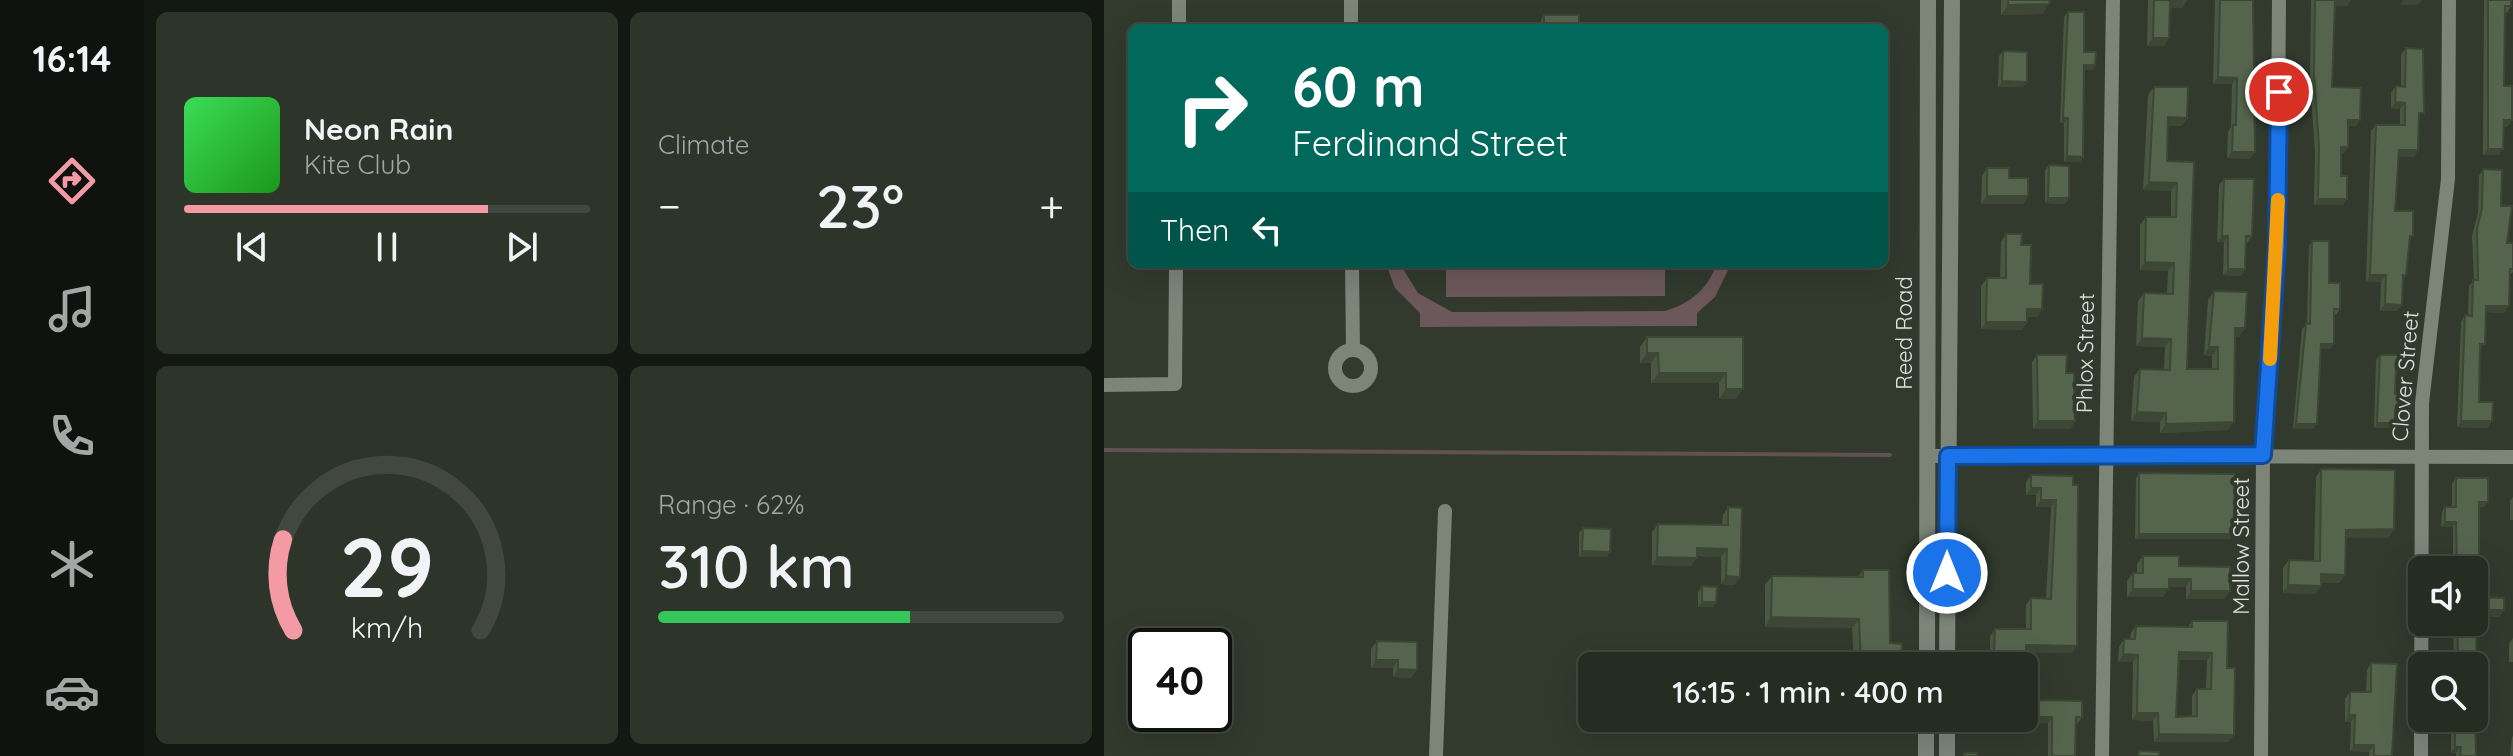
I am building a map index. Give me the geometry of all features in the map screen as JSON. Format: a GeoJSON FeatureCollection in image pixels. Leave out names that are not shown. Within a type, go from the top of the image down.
{"type":"FeatureCollection","features":[{"type":"Feature","properties":{"kind":"street"},"geometry":{"type":"LineString","coordinates":[[1179,0],[1179,24]]}},
{"type":"Feature","properties":{"kind":"street"},"geometry":{"type":"LineString","coordinates":[[1351,0],[1351,24]]}},
{"type":"Feature","properties":{"kind":"street","name":"Reed Road"},"geometry":{"type":"LineString","coordinates":[[1927,652],[1928,0]]}},
{"type":"Feature","properties":{"kind":"street","name":"Reed Road"},"geometry":{"type":"LineString","coordinates":[[1947,652],[1952,0]]}},
{"type":"Feature","properties":{"kind":"street","name":"Phlox Street"},"geometry":{"type":"LineString","coordinates":[[2102,756],[2113,0]]}},
{"type":"Feature","properties":{"kind":"street","name":"Mallow Street"},"geometry":{"type":"LineString","coordinates":[[2261,756],[2263,455],[2277,246],[2279,0]]}},
{"type":"Feature","properties":{"kind":"street","name":"Clover Street"},"geometry":{"type":"LineString","coordinates":[[2421,756],[2422,403],[2448,179],[2449,0]]}},
{"type":"Feature","properties":{"kind":"street"},"geometry":{"type":"LineString","coordinates":[[1104,385],[1175,384],[1176,268]]}},
{"type":"Feature","properties":{"kind":"street"},"geometry":{"type":"LineString","coordinates":[[1352,268],[1353,350]]}},
{"type":"Feature","properties":{"kind":"street"},"geometry":{"type":"LineString","coordinates":[[1927,456],[2513,457]]}},
{"type":"Feature","properties":{"kind":"street"},"geometry":{"type":"LineString","coordinates":[[1436,756],[1445,511]]}},
{"type":"Feature","properties":{"kind":"street"},"geometry":{"type":"LineString","coordinates":[[1927,603],[1947,602]]}},
{"type":"Feature","properties":{"kind":"street"},"geometry":{"type":"LineString","coordinates":[[1926,732],[1926,756]]}},
{"type":"Feature","properties":{"kind":"street"},"geometry":{"type":"LineString","coordinates":[[1947,732],[1947,756]]}},
{"type":"Feature","properties":{"kind":"shaded area"},"geometry":{"type":"Polygon","coordinates":[[[1388,268],[1402,268],[1418,293],[1452,312],[1665,311],[1697,294],[1715,268],[1729,268],[1715,297],[1697,313],[1697,326],[1420,327],[1420,313],[1395,288],[1388,268]]]}},
{"type":"Feature","properties":{"kind":"shaded area"},"geometry":{"type":"Polygon","coordinates":[[[1446,268],[1665,268],[1665,296],[1446,297],[1446,268]]]}},
{"type":"Feature","properties":{"kind":"building"},"geometry":{"type":"Polygon","coordinates":[[[2008,0],[2050,0],[2049,4],[2008,5],[2008,0]]]}},
{"type":"Feature","properties":{"kind":"building"},"geometry":{"type":"Polygon","coordinates":[[[2154,0],[2170,0],[2169,38],[2153,38],[2154,0]]]}},
{"type":"Feature","properties":{"kind":"building"},"geometry":{"type":"Polygon","coordinates":[[[2220,0],[2253,0],[2255,152],[2232,152],[2237,78],[2218,77],[2220,0]]]}},
{"type":"Feature","properties":{"kind":"building"},"geometry":{"type":"Polygon","coordinates":[[[2315,0],[2335,0],[2332,87],[2361,88],[2360,120],[2348,120],[2348,147],[2341,147],[2341,176],[2347,176],[2347,199],[2318,199],[2315,0]]]}},
{"type":"Feature","properties":{"kind":"building"},"geometry":{"type":"Polygon","coordinates":[[[2488,0],[2511,0],[2511,6],[2505,6],[2504,86],[2512,86],[2512,120],[2504,120],[2503,149],[2488,149],[2488,0]]]}},
{"type":"Feature","properties":{"kind":"building"},"geometry":{"type":"Polygon","coordinates":[[[2068,12],[2084,12],[2084,52],[2096,52],[2095,65],[2084,65],[2083,157],[2067,156],[2068,118],[2063,118],[2068,12]]]}},
{"type":"Feature","properties":{"kind":"building"},"geometry":{"type":"Polygon","coordinates":[[[1544,15],[1579,15],[1579,24],[1544,24],[1544,15]]]}},
{"type":"Feature","properties":{"kind":"building"},"geometry":{"type":"Polygon","coordinates":[[[2406,48],[2423,49],[2424,113],[2419,113],[2418,150],[2399,150],[2395,211],[2413,211],[2413,236],[2410,236],[2406,275],[2403,275],[2402,305],[2385,304],[2386,275],[2370,275],[2376,125],[2405,125],[2405,103],[2395,102],[2396,86],[2405,87],[2406,48]]]}},
{"type":"Feature","properties":{"kind":"building"},"geometry":{"type":"Polygon","coordinates":[[[2003,51],[2027,52],[2027,82],[2002,81],[2003,51]]]}},
{"type":"Feature","properties":{"kind":"building"},"geometry":{"type":"Polygon","coordinates":[[[2154,87],[2188,87],[2187,118],[2168,117],[2167,161],[2194,162],[2187,369],[2218,369],[2218,347],[2209,347],[2214,291],[2247,292],[2245,328],[2235,328],[2234,422],[2166,424],[2166,413],[2137,412],[2140,369],[2170,370],[2171,339],[2142,338],[2144,293],[2173,294],[2174,263],[2145,262],[2146,217],[2176,217],[2177,183],[2149,182],[2154,87]]]}},
{"type":"Feature","properties":{"kind":"building"},"geometry":{"type":"Polygon","coordinates":[[[2049,165],[2069,166],[2069,198],[2048,198],[2049,165]]]}},
{"type":"Feature","properties":{"kind":"building"},"geometry":{"type":"Polygon","coordinates":[[[1987,168],[2009,168],[2009,178],[2028,178],[2028,196],[1987,196],[1987,168]]]}},
{"type":"Feature","properties":{"kind":"building"},"geometry":{"type":"Polygon","coordinates":[[[2483,169],[2502,170],[2501,206],[2512,206],[2507,243],[2513,243],[2513,269],[2510,269],[2509,306],[2486,306],[2485,344],[2480,344],[2479,402],[2493,402],[2492,421],[2461,421],[2465,315],[2472,316],[2473,280],[2478,280],[2477,229],[2482,208],[2483,169]]]}},
{"type":"Feature","properties":{"kind":"building"},"geometry":{"type":"Polygon","coordinates":[[[2224,179],[2254,179],[2252,236],[2246,236],[2245,269],[2228,269],[2228,236],[2222,236],[2224,179]]]}},
{"type":"Feature","properties":{"kind":"building"},"geometry":{"type":"Polygon","coordinates":[[[2006,234],[2022,234],[2021,245],[2031,245],[2030,284],[2043,284],[2042,309],[2027,309],[2027,322],[1986,322],[1987,278],[2006,278],[2006,234]]]}},
{"type":"Feature","properties":{"kind":"building"},"geometry":{"type":"Polygon","coordinates":[[[2312,241],[2329,241],[2329,283],[2340,283],[2340,309],[2334,309],[2334,344],[2321,344],[2317,424],[2296,424],[2306,324],[2310,324],[2312,241]]]}},
{"type":"Feature","properties":{"kind":"building"},"geometry":{"type":"Polygon","coordinates":[[[1647,337],[1743,337],[1743,389],[1726,389],[1726,373],[1659,373],[1658,353],[1647,353],[1647,337]]]}},
{"type":"Feature","properties":{"kind":"building"},"geometry":{"type":"Polygon","coordinates":[[[2037,355],[2067,355],[2066,373],[2074,373],[2075,421],[2038,421],[2037,355]]]}},
{"type":"Feature","properties":{"kind":"building"},"geometry":{"type":"Polygon","coordinates":[[[2380,355],[2407,355],[2407,367],[2396,366],[2395,394],[2408,394],[2408,410],[2395,410],[2395,423],[2377,423],[2380,355]]]}},
{"type":"Feature","properties":{"kind":"building"},"geometry":{"type":"Polygon","coordinates":[[[2321,469],[2395,470],[2394,529],[2346,530],[2345,575],[2321,574],[2321,586],[2288,585],[2289,560],[2320,561],[2321,469]]]}},
{"type":"Feature","properties":{"kind":"building"},"geometry":{"type":"Polygon","coordinates":[[[2139,473],[2235,474],[2234,534],[2139,534],[2139,473]]]}},
{"type":"Feature","properties":{"kind":"building"},"geometry":{"type":"Polygon","coordinates":[[[2031,475],[2073,476],[2073,485],[2078,485],[2077,646],[2026,645],[2026,652],[1994,652],[1995,629],[2031,629],[2031,598],[2051,599],[2056,500],[2041,500],[2041,488],[2031,488],[2031,475]]]}},
{"type":"Feature","properties":{"kind":"building"},"geometry":{"type":"Polygon","coordinates":[[[2456,478],[2488,478],[2488,502],[2479,502],[2479,556],[2457,556],[2456,522],[2445,522],[2445,507],[2456,507],[2456,478]]]}},
{"type":"Feature","properties":{"kind":"building"},"geometry":{"type":"Polygon","coordinates":[[[1728,507],[1742,508],[1740,577],[1726,576],[1727,549],[1697,548],[1697,558],[1657,557],[1658,524],[1728,525],[1728,507]]]}},
{"type":"Feature","properties":{"kind":"building"},"geometry":{"type":"Polygon","coordinates":[[[1583,528],[1611,529],[1610,552],[1582,551],[1583,528]]]}},
{"type":"Feature","properties":{"kind":"building"},"geometry":{"type":"Polygon","coordinates":[[[2143,556],[2179,556],[2179,566],[2230,567],[2230,591],[2191,591],[2191,579],[2169,579],[2169,589],[2133,589],[2133,573],[2143,573],[2143,556]]]}},
{"type":"Feature","properties":{"kind":"building"},"geometry":{"type":"Polygon","coordinates":[[[1863,570],[1889,570],[1890,643],[1902,644],[1901,652],[1860,652],[1859,619],[1771,617],[1772,576],[1863,577],[1863,570]]]}},
{"type":"Feature","properties":{"kind":"building"},"geometry":{"type":"Polygon","coordinates":[[[1702,586],[1717,587],[1716,602],[1702,602],[1702,586]]]}},
{"type":"Feature","properties":{"kind":"building"},"geometry":{"type":"Polygon","coordinates":[[[2488,597],[2504,598],[2504,610],[2488,610],[2488,597]]]}},
{"type":"Feature","properties":{"kind":"building"},"geometry":{"type":"Polygon","coordinates":[[[2192,621],[2228,621],[2227,668],[2235,668],[2234,735],[2159,734],[2158,713],[2137,713],[2138,655],[2123,654],[2124,639],[2135,639],[2136,626],[2192,627],[2192,621]],[[2179,652],[2176,717],[2197,716],[2197,689],[2211,689],[2212,653],[2179,652]]]}},
{"type":"Feature","properties":{"kind":"building"},"geometry":{"type":"Polygon","coordinates":[[[2457,636],[2476,636],[2476,652],[2458,652],[2457,636]]]}},
{"type":"Feature","properties":{"kind":"building"},"geometry":{"type":"Polygon","coordinates":[[[1377,641],[1417,642],[1417,670],[1398,669],[1398,660],[1376,660],[1377,641]]]}},
{"type":"Feature","properties":{"kind":"building"},"geometry":{"type":"Polygon","coordinates":[[[2371,663],[2397,664],[2392,756],[2374,756],[2374,745],[2354,745],[2355,715],[2349,715],[2350,692],[2371,692],[2371,663]]]}},
{"type":"Feature","properties":{"kind":"building"},"geometry":{"type":"Polygon","coordinates":[[[2038,700],[2082,701],[2082,717],[2076,717],[2075,756],[2052,756],[2052,717],[2038,717],[2038,700]]]}},
{"type":"Feature","properties":{"kind":"building"},"geometry":{"type":"Polygon","coordinates":[[[2455,732],[2475,732],[2476,756],[2460,756],[2461,747],[2455,747],[2455,732]]]}},
{"type":"Feature","properties":{"kind":"building"},"geometry":{"type":"Polygon","coordinates":[[[2139,751],[2159,752],[2159,756],[2138,756],[2139,751]]]}},
{"type":"Feature","properties":{"kind":"waterway"},"geometry":{"type":"LineString","coordinates":[[1104,450],[1890,455]]}},
{"type":"Feature","properties":{"kind":"slow traffic"},"geometry":{"type":"LineString","coordinates":[[2270,359],[2278,200]]}},
{"type":"Feature","properties":{"kind":"route"},"geometry":{"type":"LineString","coordinates":[[1947,573],[1948,456],[2263,455],[2277,246],[2279,92]]}}]}
